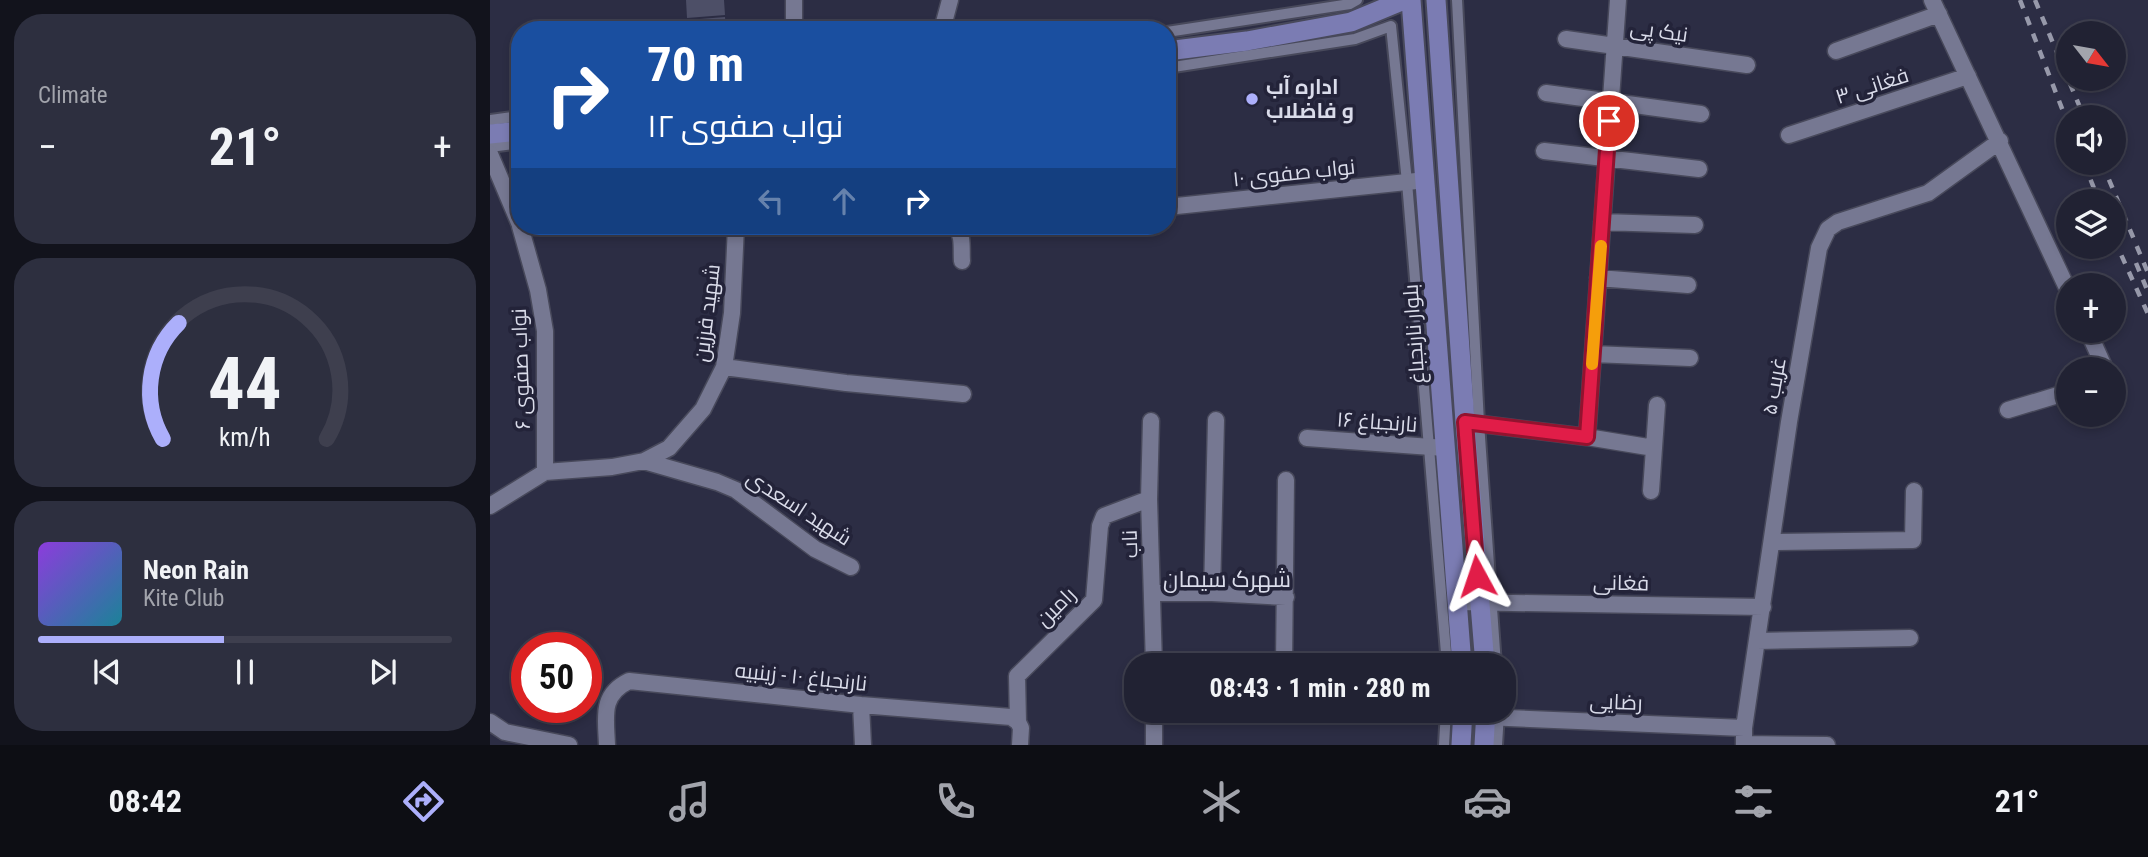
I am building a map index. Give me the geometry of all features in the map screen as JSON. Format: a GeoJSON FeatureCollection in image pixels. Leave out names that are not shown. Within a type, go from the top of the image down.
{"type":"FeatureCollection","features":[{"type":"Feature","properties":{"kind":"main road"},"geometry":{"type":"LineString","coordinates":[[1176,50],[1247,41],[1351,22],[1404,0]]}},
{"type":"Feature","properties":{"kind":"main road","name":"بلوار نارنجباغ"},"geometry":{"type":"LineString","coordinates":[[1411,0],[1416,181],[1437,448],[1461,653]]}},
{"type":"Feature","properties":{"kind":"main road"},"geometry":{"type":"LineString","coordinates":[[1436,0],[1486,601],[1485,653]]}},
{"type":"Feature","properties":{"kind":"main road"},"geometry":{"type":"LineString","coordinates":[[490,134],[511,132]]}},
{"type":"Feature","properties":{"kind":"main road"},"geometry":{"type":"LineString","coordinates":[[1461,745],[1462,723]]}},
{"type":"Feature","properties":{"kind":"main road"},"geometry":{"type":"LineString","coordinates":[[1484,745],[1490,723]]}},
{"type":"Feature","properties":{"kind":"street"},"geometry":{"type":"LineString","coordinates":[[794,0],[794,21]]}},
{"type":"Feature","properties":{"kind":"street"},"geometry":{"type":"LineString","coordinates":[[944,21],[950,0]]}},
{"type":"Feature","properties":{"kind":"street"},"geometry":{"type":"LineString","coordinates":[[1176,31],[1350,4],[1357,0]]}},
{"type":"Feature","properties":{"kind":"street"},"geometry":{"type":"LineString","coordinates":[[1457,0],[1472,422],[1654,448]]}},
{"type":"Feature","properties":{"kind":"street"},"geometry":{"type":"LineString","coordinates":[[1587,437],[1618,0]]}},
{"type":"Feature","properties":{"kind":"street"},"geometry":{"type":"LineString","coordinates":[[1836,51],[1935,7],[2060,273]]}},
{"type":"Feature","properties":{"kind":"street"},"geometry":{"type":"LineString","coordinates":[[1176,67],[1355,38],[1391,26],[1416,181]]}},
{"type":"Feature","properties":{"kind":"street","name":"نیک پی"},"geometry":{"type":"LineString","coordinates":[[1566,39],[1747,65]]}},
{"type":"Feature","properties":{"kind":"street","name":"فغانی ۳"},"geometry":{"type":"LineString","coordinates":[[1789,135],[1968,76]]}},
{"type":"Feature","properties":{"kind":"street"},"geometry":{"type":"LineString","coordinates":[[1546,93],[1701,114]]}},
{"type":"Feature","properties":{"kind":"street"},"geometry":{"type":"LineString","coordinates":[[490,120],[511,117]]}},
{"type":"Feature","properties":{"kind":"street","name":"غریب ۵"},"geometry":{"type":"LineString","coordinates":[[1744,739],[1789,422],[1819,248],[1828,229],[1838,222],[1928,193],[2000,141]]}},
{"type":"Feature","properties":{"kind":"street"},"geometry":{"type":"LineString","coordinates":[[490,147],[511,144]]}},
{"type":"Feature","properties":{"kind":"street"},"geometry":{"type":"LineString","coordinates":[[1544,151],[1699,169]]}},
{"type":"Feature","properties":{"kind":"street","name":"نواب صفوی ۶"},"geometry":{"type":"LineString","coordinates":[[490,154],[511,202]]}},
{"type":"Feature","properties":{"kind":"street","name":"نواب صفوی ۱۰"},"geometry":{"type":"LineString","coordinates":[[1176,206],[1416,181]]}},
{"type":"Feature","properties":{"kind":"street"},"geometry":{"type":"LineString","coordinates":[[1602,222],[1695,225]]}},
{"type":"Feature","properties":{"kind":"street","name":"نواب صفوی ۶"},"geometry":{"type":"LineString","coordinates":[[523,235],[538,290],[545,331],[545,472]]}},
{"type":"Feature","properties":{"kind":"street","name":"شهید فرزین"},"geometry":{"type":"LineString","coordinates":[[490,506],[545,472],[612,467],[644,461],[669,448],[703,408],[724,367],[732,313],[736,235]]}},
{"type":"Feature","properties":{"kind":"street"},"geometry":{"type":"LineString","coordinates":[[961,235],[962,261]]}},
{"type":"Feature","properties":{"kind":"street"},"geometry":{"type":"LineString","coordinates":[[1598,278],[1688,285]]}},
{"type":"Feature","properties":{"kind":"street"},"geometry":{"type":"LineString","coordinates":[[1593,354],[1690,358]]}},
{"type":"Feature","properties":{"kind":"street"},"geometry":{"type":"LineString","coordinates":[[724,367],[845,383],[963,394]]}},
{"type":"Feature","properties":{"kind":"street"},"geometry":{"type":"LineString","coordinates":[[2008,410],[2056,396]]}},
{"type":"Feature","properties":{"kind":"street"},"geometry":{"type":"LineString","coordinates":[[1651,491],[1657,405]]}},
{"type":"Feature","properties":{"kind":"street"},"geometry":{"type":"LineString","coordinates":[[1212,593],[1216,420]]}},
{"type":"Feature","properties":{"kind":"street","name":"ناب"},"geometry":{"type":"LineString","coordinates":[[1151,422],[1149,499],[1154,653]]}},
{"type":"Feature","properties":{"kind":"street","name":"نارنجباغ ۱۶"},"geometry":{"type":"LineString","coordinates":[[1307,438],[1437,448]]}},
{"type":"Feature","properties":{"kind":"street"},"geometry":{"type":"LineString","coordinates":[[1437,448],[1446,653]]}},
{"type":"Feature","properties":{"kind":"street","name":"شهید اسعدی"},"geometry":{"type":"LineString","coordinates":[[644,461],[717,482],[736,491],[815,550],[851,567]]}},
{"type":"Feature","properties":{"kind":"street"},"geometry":{"type":"LineString","coordinates":[[1284,653],[1286,480]]}},
{"type":"Feature","properties":{"kind":"street"},"geometry":{"type":"LineString","coordinates":[[1773,542],[1913,540],[1914,491]]}},
{"type":"Feature","properties":{"kind":"street","name":"رامین"},"geometry":{"type":"LineString","coordinates":[[1018,722],[1017,676],[1094,600],[1100,526],[1104,516],[1149,499]]}},
{"type":"Feature","properties":{"kind":"street"},"geometry":{"type":"LineString","coordinates":[[1153,593],[1286,597]]}},
{"type":"Feature","properties":{"kind":"street"},"geometry":{"type":"LineString","coordinates":[[1486,601],[1494,653]]}},
{"type":"Feature","properties":{"kind":"street","name":"فغانی"},"geometry":{"type":"LineString","coordinates":[[1456,602],[1763,607]]}},
{"type":"Feature","properties":{"kind":"street"},"geometry":{"type":"LineString","coordinates":[[1757,641],[1910,638]]}},
{"type":"Feature","properties":{"kind":"street","name":"نارنجباغ ۱۰ - زینبیه"},"geometry":{"type":"LineString","coordinates":[[607,745],[605,707],[615,687],[629,681],[861,705],[1011,717],[1018,722]]}},
{"type":"Feature","properties":{"kind":"street"},"geometry":{"type":"LineString","coordinates":[[861,705],[863,745]]}},
{"type":"Feature","properties":{"kind":"street","name":"رضایی"},"geometry":{"type":"LineString","coordinates":[[1516,716],[1827,745]]}},
{"type":"Feature","properties":{"kind":"street"},"geometry":{"type":"LineString","coordinates":[[490,722],[505,732],[561,744]]}},
{"type":"Feature","properties":{"kind":"street"},"geometry":{"type":"LineString","coordinates":[[1018,722],[1021,728],[1020,745]]}},
{"type":"Feature","properties":{"kind":"street"},"geometry":{"type":"LineString","coordinates":[[1154,723],[1154,745]]}},
{"type":"Feature","properties":{"kind":"street"},"geometry":{"type":"LineString","coordinates":[[1444,745],[1445,723]]}},
{"type":"Feature","properties":{"kind":"street"},"geometry":{"type":"LineString","coordinates":[[1493,723],[1497,745]]}},
{"type":"Feature","properties":{"kind":"building"},"geometry":{"type":"Polygon","coordinates":[[[686,0],[724,0],[725,15],[687,18],[686,0]]]}},
{"type":"Feature","properties":{"kind":"building"},"geometry":{"type":"Polygon","coordinates":[[[725,17],[725,21],[687,21],[725,17]]]}},
{"type":"Feature","properties":{"kind":"railway"},"geometry":{"type":"LineString","coordinates":[[2020,0],[2061,105]]}},
{"type":"Feature","properties":{"kind":"railway"},"geometry":{"type":"LineString","coordinates":[[2035,0],[2079,105]]}},
{"type":"Feature","properties":{"kind":"railway"},"geometry":{"type":"LineString","coordinates":[[2089,175],[2094,189]]}},
{"type":"Feature","properties":{"kind":"railway"},"geometry":{"type":"LineString","coordinates":[[2107,175],[2148,273]]}},
{"type":"Feature","properties":{"kind":"railway"},"geometry":{"type":"LineString","coordinates":[[2123,259],[2148,314]]}},
{"type":"Feature","properties":{"kind":"railway"},"geometry":{"type":"LineString","coordinates":[[2136,263],[2148,292]]}},
{"type":"Feature","properties":{"kind":"slow traffic"},"geometry":{"type":"LineString","coordinates":[[1592,364],[1601,246]]}},
{"type":"Feature","properties":{"kind":"place","name":"اداره آب و فاضلاب"},"geometry":{"type":"Point","coordinates":[1252,99]}},
{"type":"Feature","properties":{"kind":"district","name":"شهرک سیمان"},"geometry":{"type":"Point","coordinates":[1227,579]}},
{"type":"Feature","properties":{"kind":"route"},"geometry":{"type":"LineString","coordinates":[[1477,576],[1465,422],[1587,437],[1609,121]]}}]}
